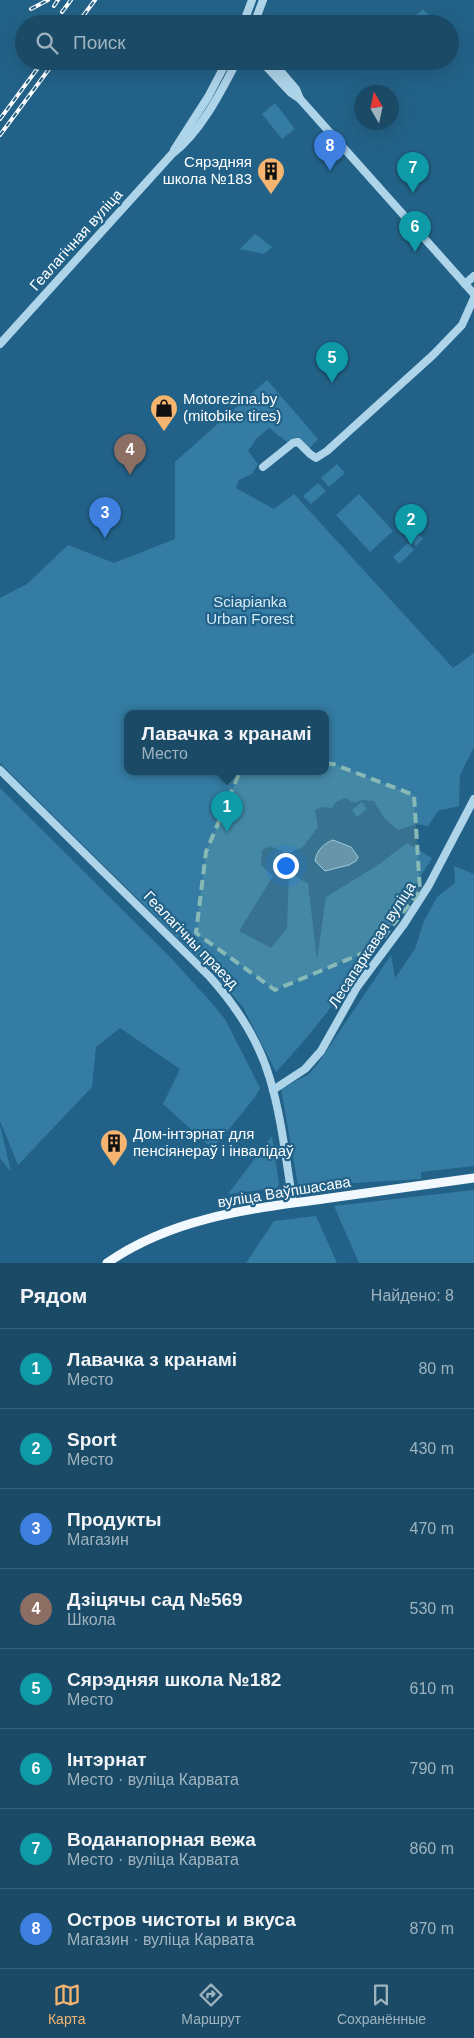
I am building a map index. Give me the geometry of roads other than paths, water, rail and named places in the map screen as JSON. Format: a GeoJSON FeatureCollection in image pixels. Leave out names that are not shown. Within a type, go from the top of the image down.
{"type":"FeatureCollection","features":[{"type":"Feature","properties":{"kind":"main road","name":"вуліца Ваўпшасава"},"geometry":{"type":"LineString","coordinates":[[107,1263],[144,1241],[194,1222],[213,1217],[293,1203],[474,1178]]}},
{"type":"Feature","properties":{"kind":"street"},"geometry":{"type":"LineString","coordinates":[[246,15],[252,0]]}},
{"type":"Feature","properties":{"kind":"street"},"geometry":{"type":"LineString","coordinates":[[257,15],[263,0]]}},
{"type":"Feature","properties":{"kind":"street","name":"Геалагічная вуліца"},"geometry":{"type":"LineString","coordinates":[[172,154],[177,143],[208,97],[222,70]]}},
{"type":"Feature","properties":{"kind":"street","name":"Геалагічная вуліца"},"geometry":{"type":"LineString","coordinates":[[0,344],[172,154],[180,148],[203,119],[226,83],[232,70]]}},
{"type":"Feature","properties":{"kind":"street"},"geometry":{"type":"LineString","coordinates":[[270,70],[300,99],[474,294]]}},
{"type":"Feature","properties":{"kind":"street"},"geometry":{"type":"LineString","coordinates":[[280,70],[296,89],[300,99]]}},
{"type":"Feature","properties":{"kind":"street"},"geometry":{"type":"LineString","coordinates":[[465,284],[474,276]]}},
{"type":"Feature","properties":{"kind":"street"},"geometry":{"type":"LineString","coordinates":[[263,467],[293,443],[298,442],[316,458],[327,451],[433,355],[462,325],[474,298]]}},
{"type":"Feature","properties":{"kind":"street","name":"Геалагічны праезд"},"geometry":{"type":"LineString","coordinates":[[0,770],[204,971],[238,1010],[264,1063],[273,1090],[293,1203]]}},
{"type":"Feature","properties":{"kind":"street","name":"Лесапаркавая вуліца"},"geometry":{"type":"LineString","coordinates":[[273,1090],[305,1069],[321,1051],[357,987],[404,924],[429,885],[474,800]]}},
{"type":"Feature","properties":{"kind":"railway"},"geometry":{"type":"LineString","coordinates":[[31,9],[48,0]]}},
{"type":"Feature","properties":{"kind":"railway"},"geometry":{"type":"LineString","coordinates":[[54,6],[58,0]]}},
{"type":"Feature","properties":{"kind":"railway"},"geometry":{"type":"LineString","coordinates":[[62,12],[71,0]]}},
{"type":"Feature","properties":{"kind":"railway"},"geometry":{"type":"LineString","coordinates":[[84,15],[95,0]]}},
{"type":"Feature","properties":{"kind":"railway"},"geometry":{"type":"LineString","coordinates":[[0,119],[36,70]]}},
{"type":"Feature","properties":{"kind":"railway"},"geometry":{"type":"LineString","coordinates":[[0,135],[48,70]]}},
{"type":"Feature","properties":{"kind":"place","name":"Остров чистоты и вкуса"},"geometry":{"type":"Point","coordinates":[330,171]}},
{"type":"Feature","properties":{"kind":"place","name":"Воданапорная вежа"},"geometry":{"type":"Point","coordinates":[413,193]}},
{"type":"Feature","properties":{"kind":"place","name":"Сярэдняя школа №183"},"geometry":{"type":"Point","coordinates":[271,195]}},
{"type":"Feature","properties":{"kind":"place","name":"Інтэрнат"},"geometry":{"type":"Point","coordinates":[415,252]}},
{"type":"Feature","properties":{"kind":"place","name":"Сярэдняя школа №182"},"geometry":{"type":"Point","coordinates":[332,383]}},
{"type":"Feature","properties":{"kind":"place","name":"Motorezina.by (mitobike tires)"},"geometry":{"type":"Point","coordinates":[164,432]}},
{"type":"Feature","properties":{"kind":"place","name":"Дзіцячы сад №569"},"geometry":{"type":"Point","coordinates":[130,475]}},
{"type":"Feature","properties":{"kind":"place","name":"Продукты"},"geometry":{"type":"Point","coordinates":[105,538]}},
{"type":"Feature","properties":{"kind":"place","name":"Sport"},"geometry":{"type":"Point","coordinates":[411,545]}},
{"type":"Feature","properties":{"kind":"place","name":"Лавачка з кранамі"},"geometry":{"type":"Point","coordinates":[227,832]}},
{"type":"Feature","properties":{"kind":"place","name":"Дом-інтэрнат для пенсіянераў і інвалідаў"},"geometry":{"type":"Point","coordinates":[114,1167]}},
{"type":"Feature","properties":{"kind":"park label","name":"Sciapianka Urban Forest"},"geometry":{"type":"Point","coordinates":[250,610]}}]}
